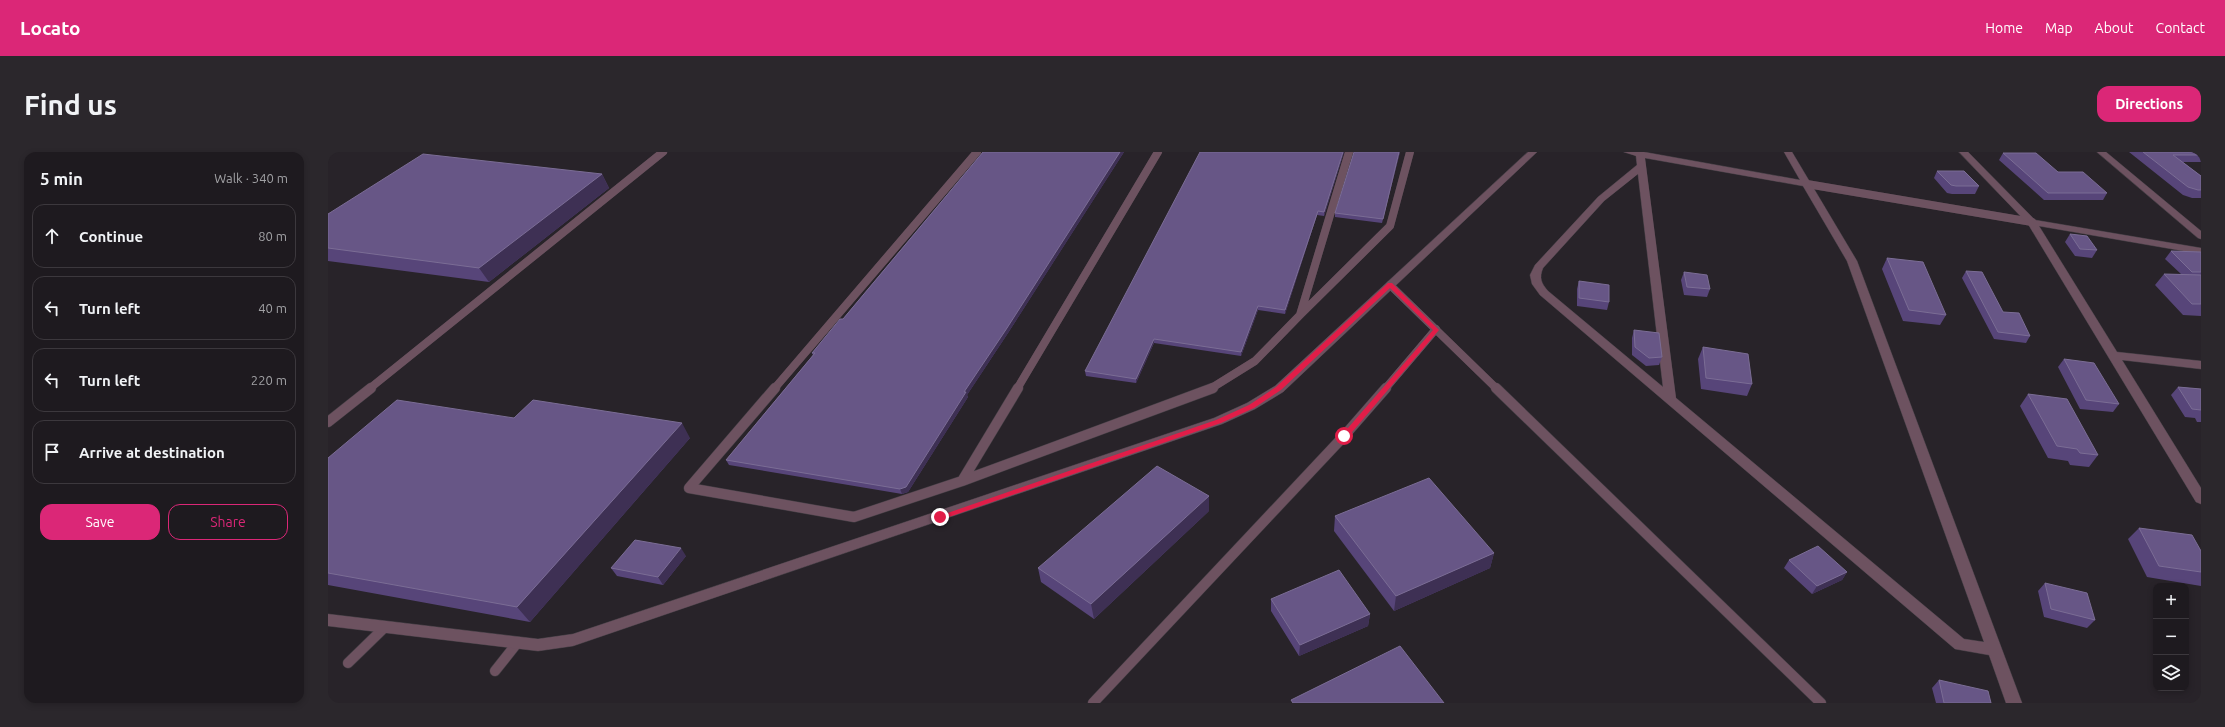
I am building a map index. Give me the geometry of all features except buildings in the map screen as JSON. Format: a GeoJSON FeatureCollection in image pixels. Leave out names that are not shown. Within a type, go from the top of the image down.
{"type":"FeatureCollection","features":[{"type":"Feature","properties":{"kind":"street"},"geometry":{"type":"LineString","coordinates":[[328,620],[384,628],[538,645],[573,640],[613,628],[1218,421],[1251,406],[1278,389],[1533,152]]}},
{"type":"Feature","properties":{"kind":"street"},"geometry":{"type":"LineString","coordinates":[[1628,152],[1641,157],[1807,184]]}},
{"type":"Feature","properties":{"kind":"street"},"geometry":{"type":"LineString","coordinates":[[1788,152],[1852,261],[2014,703]]}},
{"type":"Feature","properties":{"kind":"street"},"geometry":{"type":"LineString","coordinates":[[1963,152],[2032,222],[2201,499]]}},
{"type":"Feature","properties":{"kind":"street"},"geometry":{"type":"LineString","coordinates":[[2102,152],[2201,236]]}},
{"type":"Feature","properties":{"kind":"street"},"geometry":{"type":"LineString","coordinates":[[1641,157],[1539,267],[1535,275],[1537,284],[1544,293],[1960,645],[1995,650]]}},
{"type":"Feature","properties":{"kind":"street"},"geometry":{"type":"LineString","coordinates":[[1641,157],[1670,400]]}},
{"type":"Feature","properties":{"kind":"street"},"geometry":{"type":"LineString","coordinates":[[2032,222],[2201,251]]}},
{"type":"Feature","properties":{"kind":"street"},"geometry":{"type":"LineString","coordinates":[[2113,354],[2201,364]]}},
{"type":"Feature","properties":{"kind":"lane"},"geometry":{"type":"LineString","coordinates":[[328,422],[663,152]]}},
{"type":"Feature","properties":{"kind":"lane"},"geometry":{"type":"LineString","coordinates":[[977,152],[689,488],[854,517],[962,481],[1217,386],[1255,361],[1390,226],[1410,152]]}},
{"type":"Feature","properties":{"kind":"lane"},"geometry":{"type":"LineString","coordinates":[[962,481],[1158,152]]}},
{"type":"Feature","properties":{"kind":"lane"},"geometry":{"type":"LineString","coordinates":[[1300,315],[1349,152]]}},
{"type":"Feature","properties":{"kind":"lane"},"geometry":{"type":"LineString","coordinates":[[1807,184],[2032,222]]}},
{"type":"Feature","properties":{"kind":"lane"},"geometry":{"type":"LineString","coordinates":[[1390,285],[1821,703]]}},
{"type":"Feature","properties":{"kind":"lane"},"geometry":{"type":"LineString","coordinates":[[1094,703],[1344,436],[1436,330]]}},
{"type":"Feature","properties":{"kind":"lane"},"geometry":{"type":"LineString","coordinates":[[348,663],[384,628]]}},
{"type":"Feature","properties":{"kind":"lane"},"geometry":{"type":"LineString","coordinates":[[495,672],[518,642]]}},
{"type":"Feature","properties":{"kind":"route"},"geometry":{"type":"LineString","coordinates":[[940,517],[1218,421],[1251,406],[1278,389],[1390,285],[1436,330],[1344,436]]}}]}
